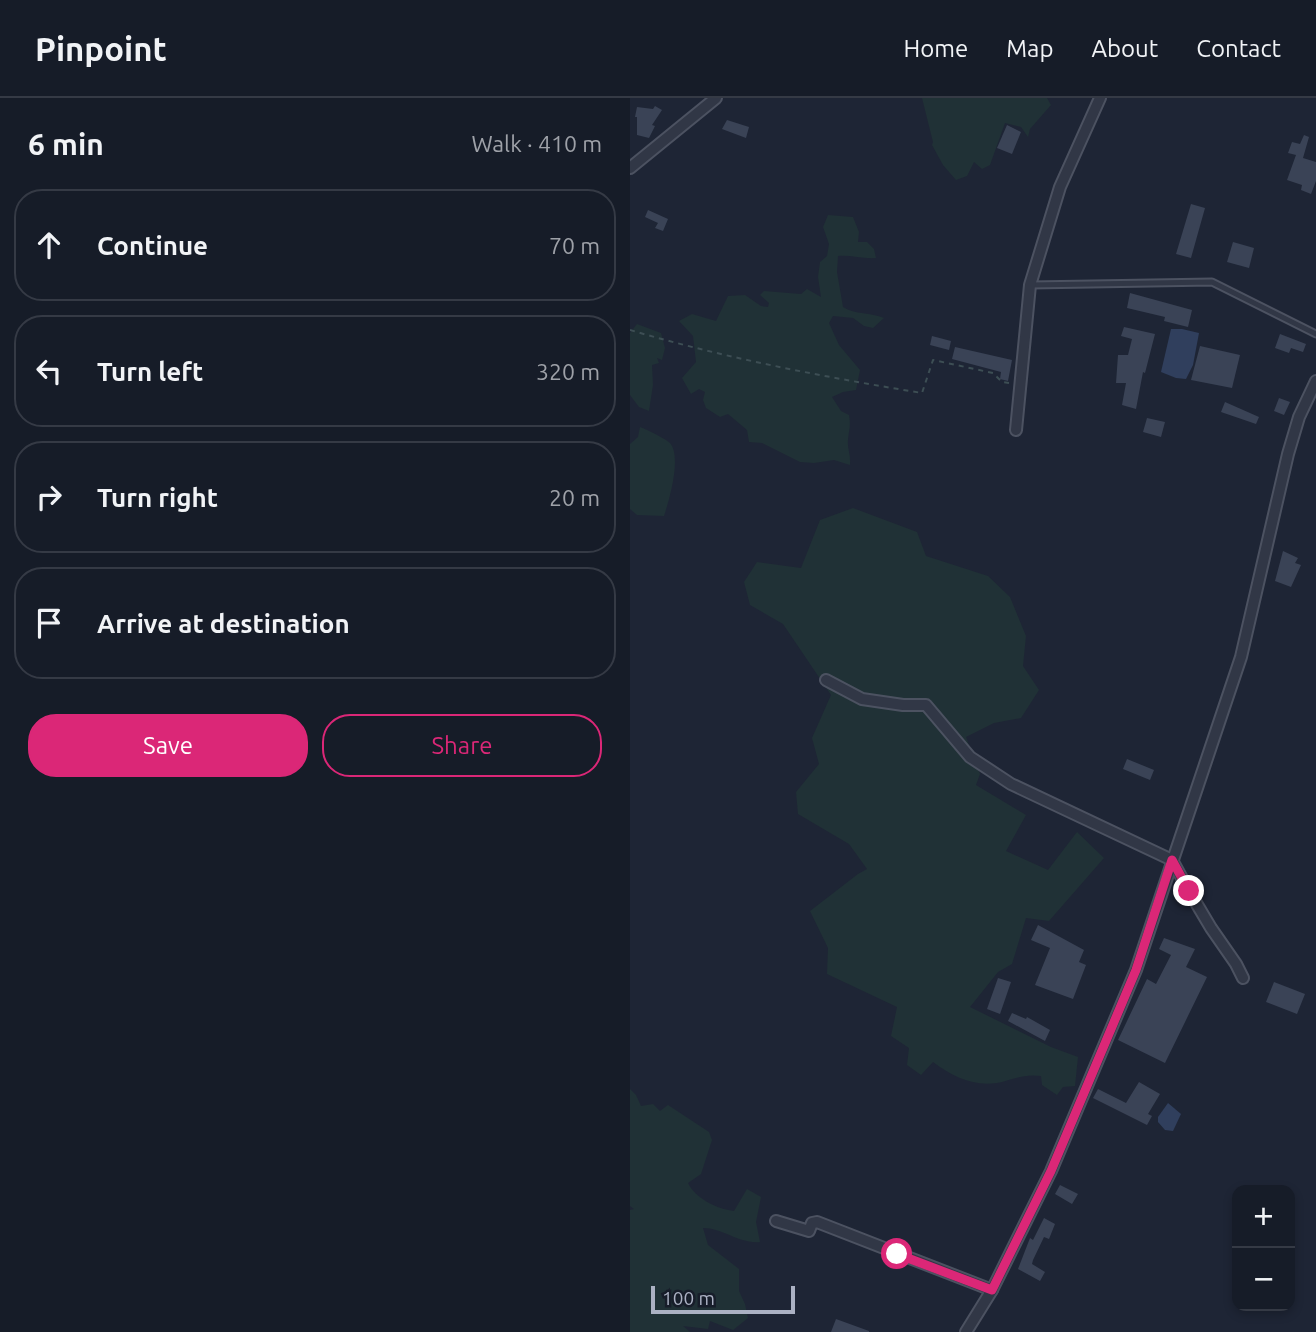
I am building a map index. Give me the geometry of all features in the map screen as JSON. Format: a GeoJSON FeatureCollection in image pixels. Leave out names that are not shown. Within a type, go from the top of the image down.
{"type":"FeatureCollection","features":[{"type":"Feature","properties":{"kind":"street"},"geometry":{"type":"LineString","coordinates":[[630,168],[716,98]]}},
{"type":"Feature","properties":{"kind":"street"},"geometry":{"type":"LineString","coordinates":[[1016,430],[1030,285],[1060,187],[1100,98]]}},
{"type":"Feature","properties":{"kind":"street"},"geometry":{"type":"LineString","coordinates":[[966,1332],[992,1290],[1051,1171],[1136,970],[1241,657],[1287,454],[1299,417],[1316,381]]}},
{"type":"Feature","properties":{"kind":"street"},"geometry":{"type":"LineString","coordinates":[[826,680],[862,699],[903,705],[926,705],[970,757],[1010,784],[1172,860],[1199,910],[1243,978]]}},
{"type":"Feature","properties":{"kind":"street"},"geometry":{"type":"LineString","coordinates":[[776,1221],[809,1231],[812,1223],[817,1222],[992,1290]]}},
{"type":"Feature","properties":{"kind":"lane"},"geometry":{"type":"LineString","coordinates":[[1030,285],[1212,282],[1316,334]]}},
{"type":"Feature","properties":{"kind":"path"},"geometry":{"type":"LineString","coordinates":[[630,330],[812,375],[922,393],[933,360],[993,373],[1002,382],[1020,385]]}},
{"type":"Feature","properties":{"kind":"shaded area"},"geometry":{"type":"Polygon","coordinates":[[[922,98],[1047,98],[1051,105],[1030,129],[1028,137],[1021,127],[1005,123],[990,165],[982,169],[974,162],[967,176],[956,180],[943,165],[932,145],[922,98]]]}},
{"type":"Feature","properties":{"kind":"shaded area"},"geometry":{"type":"Polygon","coordinates":[[[828,215],[853,217],[859,232],[858,242],[867,242],[874,249],[876,258],[838,256],[837,272],[843,307],[884,318],[873,328],[864,326],[853,318],[833,316],[829,323],[839,345],[860,370],[856,390],[832,397],[841,411],[849,415],[850,465],[834,460],[800,462],[762,443],[749,442],[747,430],[728,414],[720,417],[706,408],[703,400],[705,392],[699,389],[691,394],[682,378],[696,362],[693,336],[679,321],[692,314],[716,321],[728,296],[745,295],[761,306],[768,307],[769,303],[760,295],[764,291],[801,294],[807,289],[821,297],[818,277],[820,262],[827,256],[829,244],[823,227],[828,215]]]}},
{"type":"Feature","properties":{"kind":"shaded area"},"geometry":{"type":"Polygon","coordinates":[[[637,324],[661,333],[665,348],[662,360],[657,358],[659,363],[652,365],[653,385],[649,411],[639,407],[630,395],[630,333],[637,324]]]}},
{"type":"Feature","properties":{"kind":"shaded area"},"geometry":{"type":"Polygon","coordinates":[[[640,427],[668,441],[673,450],[675,468],[664,516],[637,515],[630,509],[630,444],[638,437],[640,427]]]}},
{"type":"Feature","properties":{"kind":"shaded area"},"geometry":{"type":"Polygon","coordinates":[[[853,508],[917,532],[926,556],[988,576],[1010,597],[1026,636],[1023,666],[1039,690],[1021,718],[994,723],[966,737],[980,774],[976,785],[1026,815],[1006,851],[1048,870],[1077,832],[1104,858],[1049,921],[1026,918],[1012,964],[998,972],[970,1007],[1051,1047],[1078,1057],[1075,1086],[1063,1087],[1057,1095],[1042,1085],[1041,1076],[983,1084],[957,1077],[933,1062],[921,1075],[907,1065],[909,1048],[891,1036],[897,1007],[827,974],[828,948],[810,911],[867,869],[849,844],[798,814],[796,792],[819,764],[812,738],[831,695],[783,624],[750,605],[744,582],[757,562],[801,568],[820,520],[853,508]]]}},
{"type":"Feature","properties":{"kind":"shaded area"},"geometry":{"type":"Polygon","coordinates":[[[630,1089],[641,1106],[653,1104],[660,1111],[668,1105],[709,1132],[712,1140],[701,1174],[688,1183],[701,1198],[734,1211],[747,1189],[761,1197],[756,1222],[760,1242],[745,1241],[717,1230],[703,1228],[708,1245],[739,1269],[739,1291],[748,1318],[733,1330],[710,1321],[708,1329],[683,1326],[690,1332],[630,1332],[630,1210],[634,1209],[630,1206],[630,1089]]]}},
{"type":"Feature","properties":{"kind":"water"},"geometry":{"type":"Polygon","coordinates":[[[1171,329],[1199,333],[1193,365],[1186,379],[1161,372],[1171,329]]]}},
{"type":"Feature","properties":{"kind":"water"},"geometry":{"type":"Polygon","coordinates":[[[1168,1103],[1181,1114],[1173,1131],[1165,1130],[1158,1122],[1158,1117],[1168,1103]]]}},
{"type":"Feature","properties":{"kind":"building"},"geometry":{"type":"Polygon","coordinates":[[[655,106],[662,110],[652,125],[655,126],[649,138],[637,135],[637,107],[653,109],[655,106]]]}},
{"type":"Feature","properties":{"kind":"building"},"geometry":{"type":"Polygon","coordinates":[[[727,120],[749,127],[746,138],[722,129],[727,120]]]}},
{"type":"Feature","properties":{"kind":"building"},"geometry":{"type":"Polygon","coordinates":[[[1007,125],[1021,132],[1012,154],[997,148],[1007,125]]]}},
{"type":"Feature","properties":{"kind":"building"},"geometry":{"type":"Polygon","coordinates":[[[1304,135],[1309,137],[1303,158],[1316,162],[1316,181],[1311,194],[1301,190],[1302,185],[1287,180],[1296,155],[1288,153],[1292,142],[1300,144],[1304,135]]]}},
{"type":"Feature","properties":{"kind":"building"},"geometry":{"type":"Polygon","coordinates":[[[1191,204],[1205,208],[1191,258],[1176,254],[1191,204]]]}},
{"type":"Feature","properties":{"kind":"building"},"geometry":{"type":"Polygon","coordinates":[[[648,210],[668,219],[663,231],[655,228],[658,223],[645,217],[648,210]]]}},
{"type":"Feature","properties":{"kind":"building"},"geometry":{"type":"Polygon","coordinates":[[[1233,242],[1254,248],[1249,268],[1227,262],[1233,242]]]}},
{"type":"Feature","properties":{"kind":"building"},"geometry":{"type":"Polygon","coordinates":[[[1130,293],[1192,310],[1188,327],[1164,321],[1165,317],[1127,308],[1130,293]]]}},
{"type":"Feature","properties":{"kind":"building"},"geometry":{"type":"Polygon","coordinates":[[[1124,327],[1155,334],[1145,373],[1143,372],[1136,409],[1122,405],[1126,383],[1116,383],[1118,355],[1128,355],[1132,339],[1121,336],[1124,327]]]}},
{"type":"Feature","properties":{"kind":"building"},"geometry":{"type":"Polygon","coordinates":[[[1280,334],[1306,344],[1303,352],[1291,348],[1289,353],[1275,348],[1280,334]]]}},
{"type":"Feature","properties":{"kind":"building"},"geometry":{"type":"Polygon","coordinates":[[[932,336],[951,341],[949,350],[930,345],[932,336]]]}},
{"type":"Feature","properties":{"kind":"building"},"geometry":{"type":"Polygon","coordinates":[[[1200,346],[1240,355],[1232,388],[1191,380],[1200,346]]]}},
{"type":"Feature","properties":{"kind":"building"},"geometry":{"type":"Polygon","coordinates":[[[955,347],[1012,360],[1008,381],[1000,379],[1001,372],[952,359],[955,347]]]}},
{"type":"Feature","properties":{"kind":"building"},"geometry":{"type":"Polygon","coordinates":[[[1279,398],[1290,402],[1284,415],[1274,411],[1279,398]]]}},
{"type":"Feature","properties":{"kind":"building"},"geometry":{"type":"Polygon","coordinates":[[[1225,402],[1259,417],[1256,424],[1221,412],[1225,402]]]}},
{"type":"Feature","properties":{"kind":"building"},"geometry":{"type":"Polygon","coordinates":[[[1147,418],[1165,422],[1161,437],[1143,432],[1147,418]]]}},
{"type":"Feature","properties":{"kind":"building"},"geometry":{"type":"Polygon","coordinates":[[[1283,551],[1298,558],[1295,563],[1301,565],[1291,587],[1275,581],[1283,551]]]}},
{"type":"Feature","properties":{"kind":"building"},"geometry":{"type":"Polygon","coordinates":[[[1127,759],[1154,770],[1150,780],[1123,769],[1127,759]]]}},
{"type":"Feature","properties":{"kind":"building"},"geometry":{"type":"Polygon","coordinates":[[[1038,925],[1084,950],[1079,962],[1086,965],[1073,999],[1035,985],[1050,948],[1031,940],[1038,925]]]}},
{"type":"Feature","properties":{"kind":"building"},"geometry":{"type":"Polygon","coordinates":[[[1164,938],[1195,949],[1186,967],[1207,977],[1165,1063],[1118,1040],[1147,979],[1156,984],[1171,955],[1159,949],[1164,938]]]}},
{"type":"Feature","properties":{"kind":"building"},"geometry":{"type":"Polygon","coordinates":[[[998,978],[1011,982],[1000,1014],[987,1009],[998,978]]]}},
{"type":"Feature","properties":{"kind":"building"},"geometry":{"type":"Polygon","coordinates":[[[1274,982],[1305,994],[1297,1014],[1266,1002],[1274,982]]]}},
{"type":"Feature","properties":{"kind":"building"},"geometry":{"type":"Polygon","coordinates":[[[1012,1013],[1026,1019],[1027,1017],[1050,1030],[1045,1041],[1008,1021],[1012,1013]]]}},
{"type":"Feature","properties":{"kind":"building"},"geometry":{"type":"Polygon","coordinates":[[[1139,1082],[1160,1094],[1148,1114],[1152,1116],[1147,1125],[1093,1098],[1098,1089],[1126,1103],[1139,1082]]]}},
{"type":"Feature","properties":{"kind":"building"},"geometry":{"type":"Polygon","coordinates":[[[1060,1185],[1078,1194],[1072,1204],[1055,1194],[1060,1185]]]}},
{"type":"Feature","properties":{"kind":"building"},"geometry":{"type":"Polygon","coordinates":[[[1044,1218],[1055,1224],[1049,1239],[1044,1237],[1033,1260],[1032,1264],[1045,1272],[1040,1281],[1018,1269],[1030,1238],[1033,1240],[1044,1218]]]}},
{"type":"Feature","properties":{"kind":"building"},"geometry":{"type":"Polygon","coordinates":[[[836,1319],[869,1331],[869,1332],[831,1332],[836,1319]]]}},
{"type":"Feature","properties":{"kind":"route"},"geometry":{"type":"LineString","coordinates":[[897,1254],[992,1290],[1051,1171],[1136,970],[1172,860],[1189,891]]}}]}
